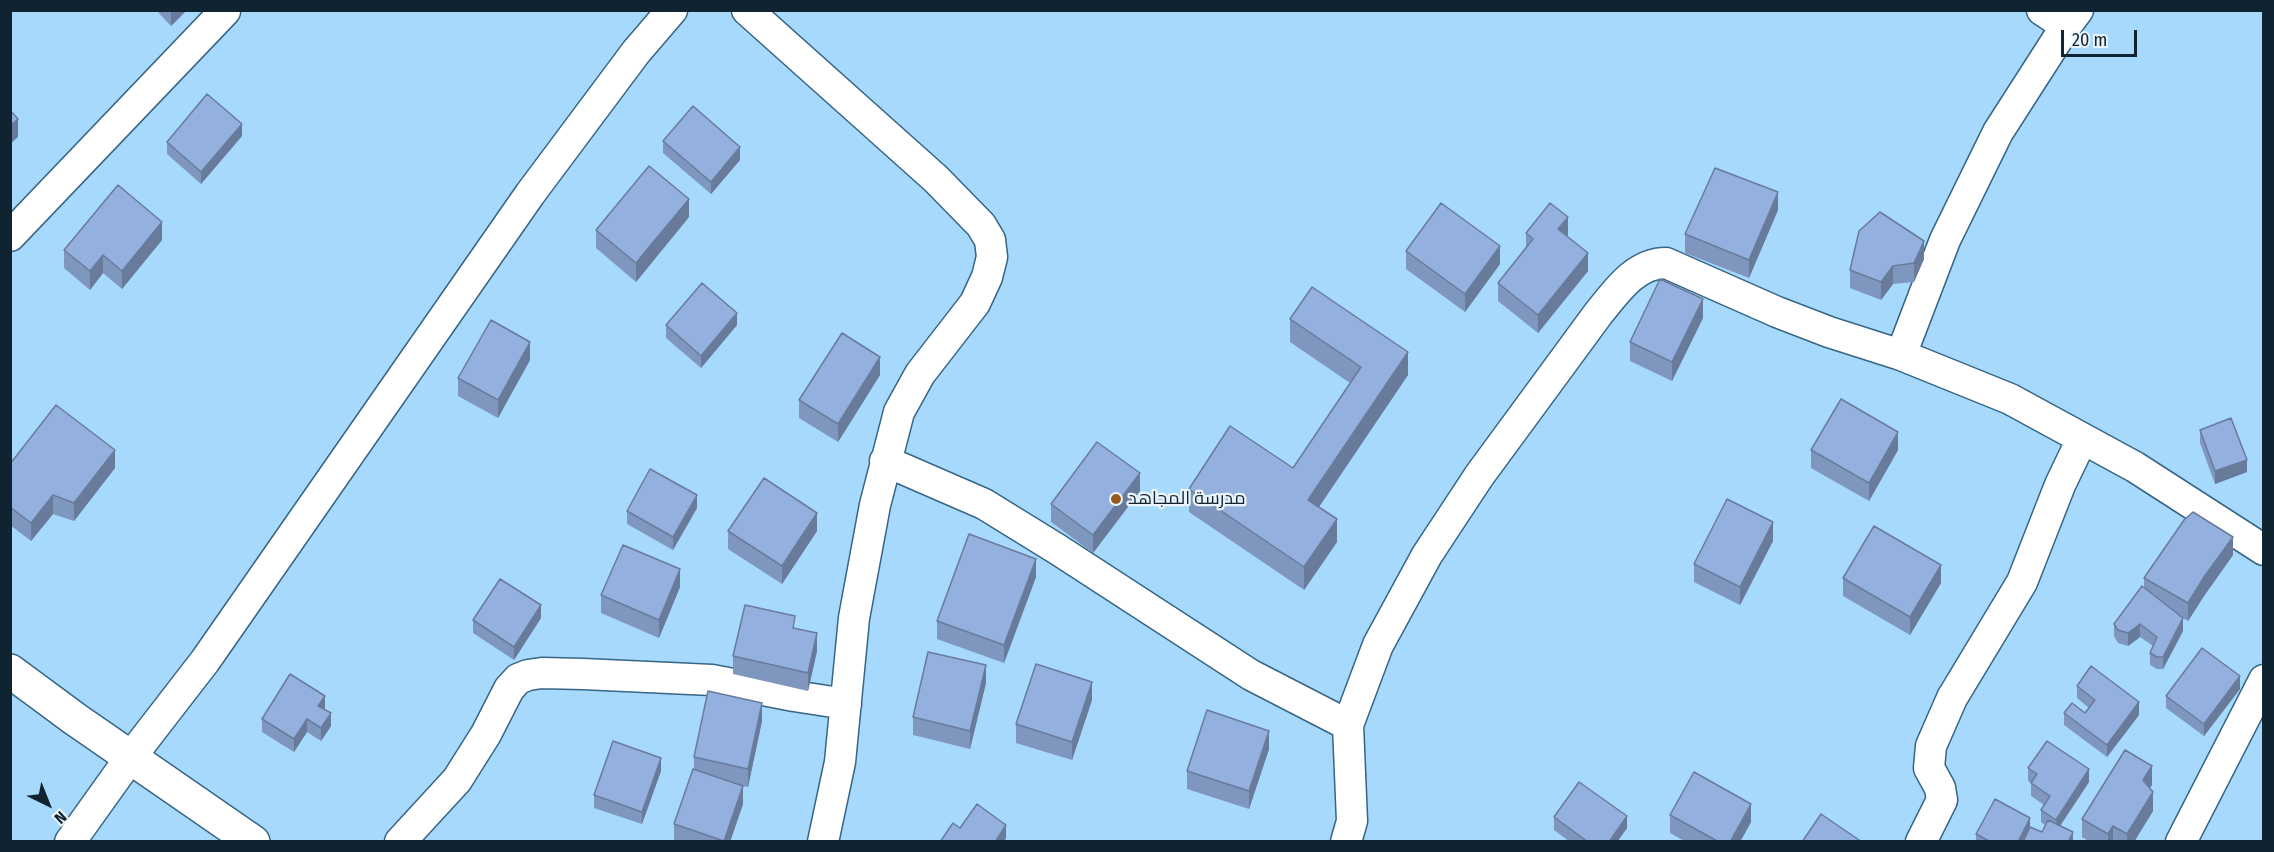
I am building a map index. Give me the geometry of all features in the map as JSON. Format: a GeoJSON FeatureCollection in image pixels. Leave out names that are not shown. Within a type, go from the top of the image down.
{"type":"FeatureCollection","features":[{"type":"Feature","properties":{"kind":"main road"},"geometry":{"type":"LineString","coordinates":[[10,671],[130,758],[253,842]]}},
{"type":"Feature","properties":{"kind":"street"},"geometry":{"type":"LineString","coordinates":[[70,842],[130,758],[205,661],[530,194],[636,52],[672,10]]}},
{"type":"Feature","properties":{"kind":"street"},"geometry":{"type":"LineString","coordinates":[[747,10],[936,179],[981,225],[990,240],[992,257],[975,303],[920,374],[899,412],[885,461],[854,618],[840,762],[823,842]]}},
{"type":"Feature","properties":{"kind":"street"},"geometry":{"type":"LineString","coordinates":[[10,236],[225,11]]}},
{"type":"Feature","properties":{"kind":"street"},"geometry":{"type":"LineString","coordinates":[[1901,355],[1945,240],[1998,132],[2062,16]]}},
{"type":"Feature","properties":{"kind":"street"},"geometry":{"type":"LineString","coordinates":[[1346,842],[1352,822],[1348,725],[1378,645],[1427,555],[1479,476],[1598,314],[1639,269],[1650,264],[1666,263],[1777,312],[1829,332],[1901,355],[2010,399],[2135,467],[2264,550]]}},
{"type":"Feature","properties":{"kind":"street"},"geometry":{"type":"LineString","coordinates":[[1921,842],[1942,800],[1940,788],[1929,768],[1931,746],[1952,698],[2022,582],[2060,485],[2082,439]]}},
{"type":"Feature","properties":{"kind":"street"},"geometry":{"type":"LineString","coordinates":[[885,461],[984,504],[1251,675],[1348,725]]}},
{"type":"Feature","properties":{"kind":"street"},"geometry":{"type":"LineString","coordinates":[[400,842],[457,780],[486,734],[509,689],[518,679],[528,675],[583,674],[712,680],[846,704]]}},
{"type":"Feature","properties":{"kind":"street"},"geometry":{"type":"LineString","coordinates":[[2181,842],[2264,680]]}},
{"type":"Feature","properties":{"kind":"building"},"geometry":{"type":"Polygon","coordinates":[[[207,94],[242,124],[201,172],[167,142],[207,94]]]}},
{"type":"Feature","properties":{"kind":"building"},"geometry":{"type":"Polygon","coordinates":[[[693,106],[740,147],[711,182],[663,141],[693,106]]]}},
{"type":"Feature","properties":{"kind":"building"},"geometry":{"type":"Polygon","coordinates":[[[10,110],[18,119],[10,126],[10,110]]]}},
{"type":"Feature","properties":{"kind":"building"},"geometry":{"type":"Polygon","coordinates":[[[649,166],[689,199],[636,263],[596,230],[649,166]]]}},
{"type":"Feature","properties":{"kind":"building"},"geometry":{"type":"Polygon","coordinates":[[[1715,168],[1778,192],[1749,260],[1685,234],[1715,168]]]}},
{"type":"Feature","properties":{"kind":"building"},"geometry":{"type":"Polygon","coordinates":[[[118,185],[162,222],[122,271],[103,255],[90,271],[64,250],[118,185]]]}},
{"type":"Feature","properties":{"kind":"building"},"geometry":{"type":"Polygon","coordinates":[[[1441,203],[1500,246],[1465,294],[1406,251],[1441,203]]]}},
{"type":"Feature","properties":{"kind":"building"},"geometry":{"type":"Polygon","coordinates":[[[1550,203],[1568,217],[1558,229],[1588,253],[1538,315],[1498,283],[1533,239],[1526,233],[1550,203]]]}},
{"type":"Feature","properties":{"kind":"building"},"geometry":{"type":"Polygon","coordinates":[[[1880,212],[1924,241],[1914,263],[1893,266],[1881,282],[1850,270],[1859,231],[1880,212]]]}},
{"type":"Feature","properties":{"kind":"building"},"geometry":{"type":"Polygon","coordinates":[[[1660,279],[1703,299],[1672,362],[1630,342],[1660,279]]]}},
{"type":"Feature","properties":{"kind":"building"},"geometry":{"type":"Polygon","coordinates":[[[702,283],[737,313],[701,356],[666,325],[702,283]]]}},
{"type":"Feature","properties":{"kind":"building"},"geometry":{"type":"Polygon","coordinates":[[[1312,287],[1408,352],[1308,500],[1337,519],[1304,567],[1189,489],[1230,426],[1293,468],[1361,367],[1290,319],[1312,287]]]}},
{"type":"Feature","properties":{"kind":"building"},"geometry":{"type":"Polygon","coordinates":[[[491,320],[530,342],[498,400],[458,378],[491,320]]]}},
{"type":"Feature","properties":{"kind":"building"},"geometry":{"type":"Polygon","coordinates":[[[842,333],[880,357],[838,424],[799,400],[842,333]]]}},
{"type":"Feature","properties":{"kind":"building"},"geometry":{"type":"Polygon","coordinates":[[[1841,399],[1898,432],[1869,483],[1811,450],[1841,399]]]}},
{"type":"Feature","properties":{"kind":"building"},"geometry":{"type":"Polygon","coordinates":[[[56,405],[115,450],[74,503],[53,495],[31,523],[10,507],[10,464],[56,405]]]}},
{"type":"Feature","properties":{"kind":"building"},"geometry":{"type":"Polygon","coordinates":[[[2231,418],[2247,460],[2215,471],[2200,430],[2231,418]]]}},
{"type":"Feature","properties":{"kind":"building"},"geometry":{"type":"Polygon","coordinates":[[[1097,442],[1140,473],[1093,535],[1051,504],[1097,442]]]}},
{"type":"Feature","properties":{"kind":"building"},"geometry":{"type":"Polygon","coordinates":[[[650,469],[697,495],[673,537],[627,511],[650,469]]]}},
{"type":"Feature","properties":{"kind":"building"},"geometry":{"type":"Polygon","coordinates":[[[764,478],[817,513],[782,566],[728,531],[764,478]]]}},
{"type":"Feature","properties":{"kind":"building"},"geometry":{"type":"Polygon","coordinates":[[[1727,499],[1773,522],[1740,587],[1694,564],[1727,499]]]}},
{"type":"Feature","properties":{"kind":"building"},"geometry":{"type":"Polygon","coordinates":[[[2193,512],[2233,537],[2188,603],[2144,578],[2184,520],[2193,512]]]}},
{"type":"Feature","properties":{"kind":"building"},"geometry":{"type":"Polygon","coordinates":[[[1874,526],[1941,565],[1910,617],[1843,578],[1874,526]]]}},
{"type":"Feature","properties":{"kind":"building"},"geometry":{"type":"Polygon","coordinates":[[[969,534],[1036,559],[1004,645],[937,621],[969,534]]]}},
{"type":"Feature","properties":{"kind":"building"},"geometry":{"type":"Polygon","coordinates":[[[623,545],[680,569],[659,620],[601,595],[623,545]]]}},
{"type":"Feature","properties":{"kind":"building"},"geometry":{"type":"Polygon","coordinates":[[[500,579],[541,605],[514,647],[473,620],[500,579]]]}},
{"type":"Feature","properties":{"kind":"building"},"geometry":{"type":"Polygon","coordinates":[[[2142,586],[2183,618],[2163,657],[2150,653],[2157,637],[2140,624],[2128,633],[2118,630],[2114,624],[2142,586]]]}},
{"type":"Feature","properties":{"kind":"building"},"geometry":{"type":"Polygon","coordinates":[[[745,605],[795,616],[793,628],[817,633],[808,673],[733,656],[745,605]]]}},
{"type":"Feature","properties":{"kind":"building"},"geometry":{"type":"Polygon","coordinates":[[[2202,648],[2240,676],[2204,724],[2166,696],[2202,648]]]}},
{"type":"Feature","properties":{"kind":"building"},"geometry":{"type":"Polygon","coordinates":[[[928,652],[986,665],[970,731],[913,717],[928,652]]]}},
{"type":"Feature","properties":{"kind":"building"},"geometry":{"type":"Polygon","coordinates":[[[1036,664],[1092,682],[1072,742],[1016,724],[1036,664]]]}},
{"type":"Feature","properties":{"kind":"building"},"geometry":{"type":"Polygon","coordinates":[[[2091,666],[2139,702],[2107,745],[2064,713],[2072,703],[2085,713],[2095,700],[2077,686],[2091,666]]]}},
{"type":"Feature","properties":{"kind":"building"},"geometry":{"type":"Polygon","coordinates":[[[290,674],[325,696],[318,706],[331,713],[321,728],[307,719],[294,739],[262,719],[290,674]]]}},
{"type":"Feature","properties":{"kind":"building"},"geometry":{"type":"Polygon","coordinates":[[[708,691],[762,703],[748,769],[694,757],[708,691]]]}},
{"type":"Feature","properties":{"kind":"building"},"geometry":{"type":"Polygon","coordinates":[[[1207,710],[1269,731],[1249,791],[1187,771],[1207,710]]]}},
{"type":"Feature","properties":{"kind":"building"},"geometry":{"type":"Polygon","coordinates":[[[613,741],[661,758],[642,812],[594,795],[613,741]]]}},
{"type":"Feature","properties":{"kind":"building"},"geometry":{"type":"Polygon","coordinates":[[[2047,741],[2089,769],[2056,820],[2041,810],[2050,796],[2031,783],[2037,774],[2028,768],[2047,741]]]}},
{"type":"Feature","properties":{"kind":"building"},"geometry":{"type":"Polygon","coordinates":[[[2125,750],[2152,766],[2143,780],[2153,792],[2127,834],[2113,826],[2108,834],[2082,819],[2125,750]]]}},
{"type":"Feature","properties":{"kind":"building"},"geometry":{"type":"Polygon","coordinates":[[[693,769],[743,786],[724,841],[674,824],[693,769]]]}},
{"type":"Feature","properties":{"kind":"building"},"geometry":{"type":"Polygon","coordinates":[[[1694,772],[1751,804],[1730,842],[1719,842],[1670,815],[1694,772]]]}},
{"type":"Feature","properties":{"kind":"building"},"geometry":{"type":"Polygon","coordinates":[[[1579,782],[1627,816],[1609,842],[1588,842],[1554,817],[1579,782]]]}},
{"type":"Feature","properties":{"kind":"building"},"geometry":{"type":"Polygon","coordinates":[[[1995,799],[2030,818],[2018,842],[1991,842],[1976,834],[1995,799]]]}},
{"type":"Feature","properties":{"kind":"building"},"geometry":{"type":"Polygon","coordinates":[[[977,804],[1006,825],[995,842],[940,842],[953,823],[960,828],[977,804]]]}},
{"type":"Feature","properties":{"kind":"building"},"geometry":{"type":"Polygon","coordinates":[[[1821,814],[1862,842],[1802,842],[1821,814]]]}},
{"type":"Feature","properties":{"kind":"building"},"geometry":{"type":"Polygon","coordinates":[[[2048,820],[2073,832],[2068,842],[2023,842],[2030,827],[2042,832],[2048,820]]]}},
{"type":"Feature","properties":{"kind":"place","name":"مدرسة المجاهد"},"geometry":{"type":"Point","coordinates":[1116,499]}}]}
